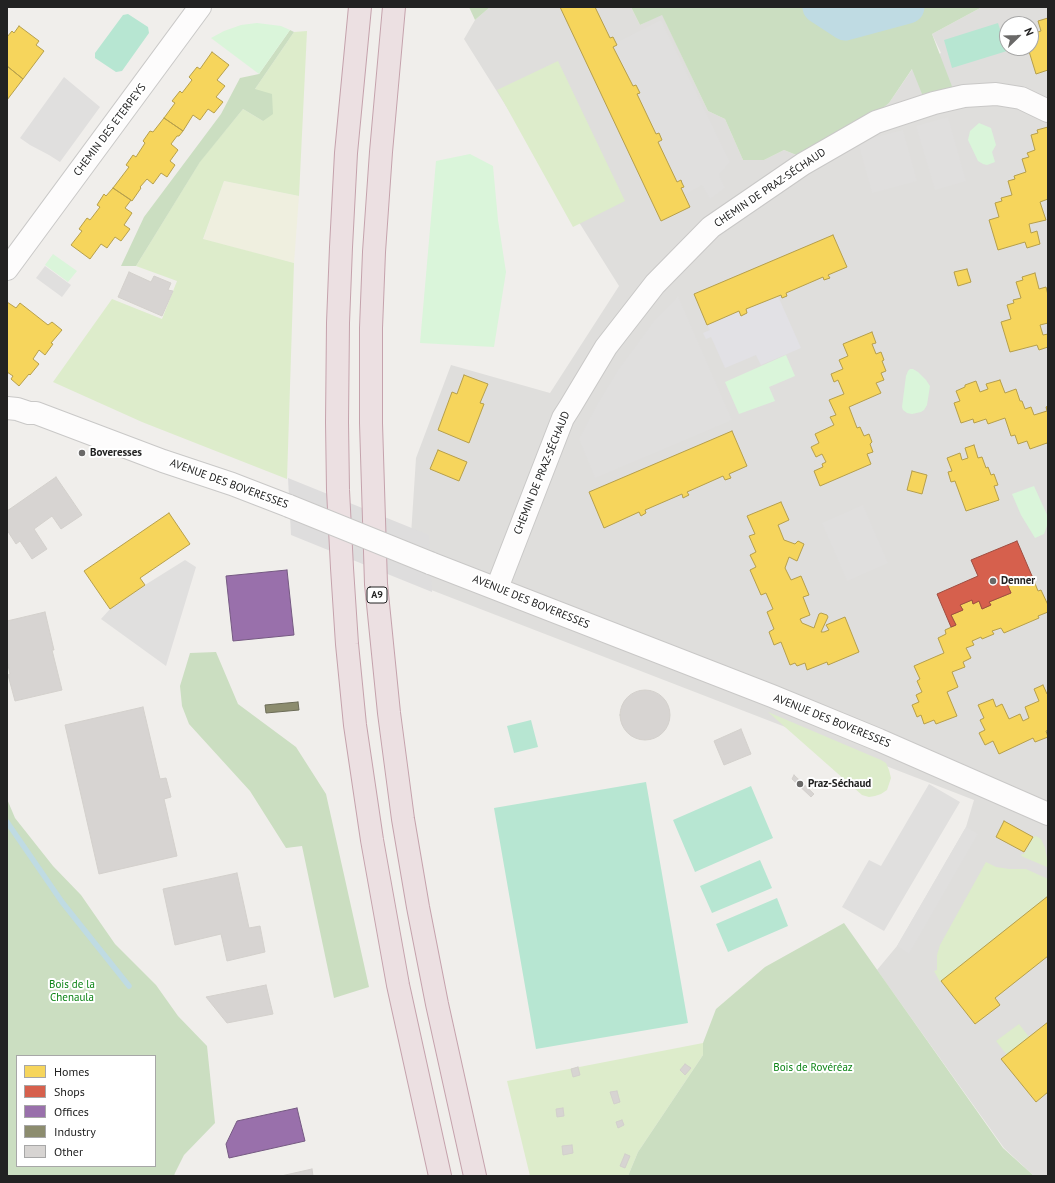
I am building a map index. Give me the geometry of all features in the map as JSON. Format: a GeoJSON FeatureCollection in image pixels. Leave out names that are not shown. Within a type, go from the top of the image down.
{"type":"FeatureCollection","features":[{"type":"Feature","properties":{"kind":"highway"},"geometry":{"type":"LineString","coordinates":[[360,7],[346,153],[340,247],[338,324],[338,490],[347,644],[354,717],[372,840],[398,985],[440,1176]]}},
{"type":"Feature","properties":{"kind":"highway","name":"A9"},"geometry":{"type":"LineString","coordinates":[[394,7],[381,152],[374,252],[371,328],[371,423],[376,584],[389,713],[404,826],[437,1004],[475,1176]]}},
{"type":"Feature","properties":{"kind":"street","name":"CHEMIN DES ETERPEYS"},"geometry":{"type":"LineString","coordinates":[[11,254],[200,7]]}},
{"type":"Feature","properties":{"kind":"street","name":"CHEMIN DE PRAZ-SÉCHAUD"},"geometry":{"type":"LineString","coordinates":[[497,588],[563,418],[570,406],[606,347],[640,302],[655,284],[711,227],[803,164],[876,122],[934,103],[964,96],[996,94],[1021,98],[1048,111]]}},
{"type":"Feature","properties":{"kind":"street","name":"AVENUE DES BOVERESSES"},"geometry":{"type":"LineString","coordinates":[[7,408],[36,413],[289,506],[772,696],[886,743],[1048,814]]}},
{"type":"Feature","properties":{"kind":"shaded area"},"geometry":{"type":"Polygon","coordinates":[[[490,7],[631,7],[640,25],[662,14],[708,111],[725,119],[743,160],[764,160],[784,150],[814,162],[889,103],[913,68],[941,53],[932,34],[982,7],[1048,7],[1048,1176],[1034,1176],[1004,1148],[877,970],[897,946],[966,827],[974,800],[408,581],[416,458],[451,365],[550,393],[619,286],[464,39],[475,20],[490,7]]]}},
{"type":"Feature","properties":{"kind":"shaded area"},"geometry":{"type":"Polygon","coordinates":[[[661,20],[730,162],[719,175],[725,188],[710,199],[702,185],[684,195],[681,188],[684,187],[681,180],[677,182],[658,142],[662,140],[659,133],[656,134],[637,94],[640,92],[636,85],[633,86],[613,47],[617,45],[616,43],[661,20]]]}},
{"type":"Feature","properties":{"kind":"shaded area"},"geometry":{"type":"Polygon","coordinates":[[[64,77],[100,107],[60,162],[20,138],[64,77]]]}},
{"type":"Feature","properties":{"kind":"shaded area"},"geometry":{"type":"Polygon","coordinates":[[[948,117],[966,181],[935,190],[916,126],[948,117]]]}},
{"type":"Feature","properties":{"kind":"shaded area"},"geometry":{"type":"Polygon","coordinates":[[[903,130],[917,181],[872,193],[858,142],[903,130]]]}},
{"type":"Feature","properties":{"kind":"shaded area"},"geometry":{"type":"Polygon","coordinates":[[[45,266],[71,285],[62,297],[36,278],[45,266]]]}},
{"type":"Feature","properties":{"kind":"shaded area"},"geometry":{"type":"Polygon","coordinates":[[[678,296],[732,420],[595,478],[579,439],[618,370],[654,321],[678,296]]]}},
{"type":"Feature","properties":{"kind":"shaded area"},"geometry":{"type":"Polygon","coordinates":[[[778,296],[801,348],[761,365],[756,355],[725,368],[711,337],[706,339],[703,333],[710,330],[707,325],[739,311],[741,316],[747,313],[746,309],[778,296]]]}},
{"type":"Feature","properties":{"kind":"shaded area"},"geometry":{"type":"Polygon","coordinates":[[[863,505],[888,563],[847,581],[822,523],[863,505]]]}},
{"type":"Feature","properties":{"kind":"shaded area"},"geometry":{"type":"Polygon","coordinates":[[[185,560],[196,567],[166,666],[101,619],[110,609],[185,560]]]}},
{"type":"Feature","properties":{"kind":"shaded area"},"geometry":{"type":"Polygon","coordinates":[[[929,784],[960,802],[884,931],[842,907],[869,860],[881,866],[929,784]]]}},
{"type":"Feature","properties":{"kind":"shaded area"},"geometry":{"type":"Polygon","coordinates":[[[966,827],[978,834],[909,954],[897,946],[966,827]]]}},
{"type":"Feature","properties":{"kind":"green space"},"geometry":{"type":"Polygon","coordinates":[[[469,7],[490,7],[475,20],[469,7]]]}},
{"type":"Feature","properties":{"kind":"green space"},"geometry":{"type":"Polygon","coordinates":[[[631,7],[982,7],[932,34],[953,89],[922,94],[912,69],[889,103],[814,162],[784,150],[764,160],[743,160],[725,119],[708,111],[662,15],[640,25],[631,7]]]}},
{"type":"Feature","properties":{"kind":"green space"},"geometry":{"type":"Polygon","coordinates":[[[128,14],[148,27],[149,33],[122,71],[116,72],[95,58],[95,53],[123,15],[128,14]]]}},
{"type":"Feature","properties":{"kind":"green space"},"geometry":{"type":"Polygon","coordinates":[[[257,23],[281,26],[290,30],[259,74],[211,38],[224,31],[241,25],[257,23]]]}},
{"type":"Feature","properties":{"kind":"green space"},"geometry":{"type":"Polygon","coordinates":[[[998,23],[999,26],[999,53],[952,68],[944,40],[998,23]]]}},
{"type":"Feature","properties":{"kind":"green space"},"geometry":{"type":"Polygon","coordinates":[[[290,30],[294,32],[255,89],[272,94],[273,114],[263,121],[243,109],[200,162],[136,266],[121,266],[144,217],[221,114],[240,78],[259,74],[290,30]]]}},
{"type":"Feature","properties":{"kind":"green space"},"geometry":{"type":"Polygon","coordinates":[[[307,31],[299,196],[224,181],[203,239],[294,263],[287,479],[142,422],[53,382],[112,299],[162,319],[177,281],[136,266],[201,160],[243,109],[263,121],[255,89],[294,32],[307,31]]]}},
{"type":"Feature","properties":{"kind":"green space"},"geometry":{"type":"Polygon","coordinates":[[[558,61],[625,201],[573,227],[497,90],[558,61]]]}},
{"type":"Feature","properties":{"kind":"green space"},"geometry":{"type":"Polygon","coordinates":[[[979,123],[991,128],[996,145],[992,152],[995,162],[987,165],[978,161],[968,140],[970,131],[979,123]]]}},
{"type":"Feature","properties":{"kind":"green space"},"geometry":{"type":"Polygon","coordinates":[[[470,154],[493,166],[498,220],[506,272],[494,347],[420,343],[436,161],[470,154]]]}},
{"type":"Feature","properties":{"kind":"green space"},"geometry":{"type":"Polygon","coordinates":[[[224,181],[299,196],[294,263],[203,240],[224,181]]]}},
{"type":"Feature","properties":{"kind":"green space"},"geometry":{"type":"Polygon","coordinates":[[[53,254],[77,271],[68,282],[45,265],[53,254]]]}},
{"type":"Feature","properties":{"kind":"green space"},"geometry":{"type":"Polygon","coordinates":[[[786,355],[795,376],[769,387],[775,401],[739,414],[725,382],[786,355]]]}},
{"type":"Feature","properties":{"kind":"green space"},"geometry":{"type":"Polygon","coordinates":[[[910,369],[918,372],[930,386],[927,405],[924,410],[912,414],[907,413],[902,407],[906,376],[910,369]]]}},
{"type":"Feature","properties":{"kind":"green space"},"geometry":{"type":"Polygon","coordinates":[[[1034,486],[1048,517],[1048,523],[1044,534],[1035,538],[1021,515],[1012,494],[1034,486]]]}},
{"type":"Feature","properties":{"kind":"green space"},"geometry":{"type":"Polygon","coordinates":[[[216,652],[238,704],[296,747],[326,794],[369,987],[334,998],[302,846],[286,848],[250,791],[189,724],[182,706],[180,686],[190,653],[216,652]]]}},
{"type":"Feature","properties":{"kind":"green space"},"geometry":{"type":"Polygon","coordinates":[[[768,712],[886,763],[891,778],[887,790],[875,796],[869,797],[862,795],[768,712]]]}},
{"type":"Feature","properties":{"kind":"green space"},"geometry":{"type":"Polygon","coordinates":[[[531,720],[538,747],[514,753],[507,726],[531,720]]]}},
{"type":"Feature","properties":{"kind":"green space"},"geometry":{"type":"Polygon","coordinates":[[[646,782],[688,1023],[536,1049],[494,808],[646,782]]]}},
{"type":"Feature","properties":{"kind":"green space"},"geometry":{"type":"Polygon","coordinates":[[[751,786],[773,838],[695,872],[673,820],[751,786]]]}},
{"type":"Feature","properties":{"kind":"green space","name":"Bois de la Chenaula"},"geometry":{"type":"Polygon","coordinates":[[[7,799],[15,818],[53,866],[81,895],[115,944],[156,985],[178,1016],[207,1046],[215,1123],[184,1155],[174,1176],[7,1176],[7,799]]]}},
{"type":"Feature","properties":{"kind":"green space"},"geometry":{"type":"Polygon","coordinates":[[[1036,836],[1041,839],[1045,848],[1048,863],[1047,867],[1021,856],[1024,854],[1033,837],[1036,836]]]}},
{"type":"Feature","properties":{"kind":"green space"},"geometry":{"type":"Polygon","coordinates":[[[760,860],[772,888],[712,913],[700,886],[760,860]]]}},
{"type":"Feature","properties":{"kind":"green space"},"geometry":{"type":"Polygon","coordinates":[[[986,862],[996,867],[1026,869],[1048,879],[1048,896],[940,982],[934,971],[937,970],[937,955],[940,945],[986,862]]]}},
{"type":"Feature","properties":{"kind":"green space"},"geometry":{"type":"Polygon","coordinates":[[[777,898],[788,926],[728,952],[716,924],[777,898]]]}},
{"type":"Feature","properties":{"kind":"green space","name":"Bois de Rovéréaz"},"geometry":{"type":"Polygon","coordinates":[[[844,923],[1003,1148],[1034,1176],[628,1176],[638,1152],[703,1055],[703,1043],[716,1009],[765,967],[844,923]]]}},
{"type":"Feature","properties":{"kind":"green space"},"geometry":{"type":"Polygon","coordinates":[[[1019,1024],[1029,1037],[1007,1055],[996,1041],[1019,1024]]]}},
{"type":"Feature","properties":{"kind":"green space"},"geometry":{"type":"Polygon","coordinates":[[[703,1043],[703,1055],[638,1152],[628,1176],[530,1176],[507,1081],[703,1043]]]}},
{"type":"Feature","properties":{"kind":"pier"},"geometry":{"type":"Polygon","coordinates":[[[288,478],[429,535],[432,592],[291,535],[288,478]]]}},
{"type":"Feature","properties":{"kind":"building: Homes"},"geometry":{"type":"Polygon","coordinates":[[[560,7],[595,7],[610,38],[613,37],[617,45],[613,47],[633,86],[636,85],[640,93],[637,94],[656,134],[659,133],[662,140],[658,142],[677,182],[681,180],[684,187],[681,188],[690,207],[661,221],[560,7]]]}},
{"type":"Feature","properties":{"kind":"building: Homes"},"geometry":{"type":"Polygon","coordinates":[[[1048,18],[1048,70],[1036,74],[1030,56],[1039,56],[1039,32],[1041,31],[1039,21],[1048,18]]]}},
{"type":"Feature","properties":{"kind":"building: Homes"},"geometry":{"type":"Polygon","coordinates":[[[19,26],[39,41],[36,45],[44,51],[23,79],[7,66],[7,37],[12,31],[14,33],[19,26]]]}},
{"type":"Feature","properties":{"kind":"building: Homes"},"geometry":{"type":"Polygon","coordinates":[[[212,52],[229,65],[217,80],[225,86],[216,97],[223,102],[214,113],[208,109],[200,120],[193,115],[183,131],[164,118],[175,103],[172,101],[180,91],[182,93],[192,80],[189,77],[197,67],[200,69],[212,52]]]}},
{"type":"Feature","properties":{"kind":"building: Homes"},"geometry":{"type":"Polygon","coordinates":[[[7,66],[23,79],[7,100],[7,66]]]}},
{"type":"Feature","properties":{"kind":"building: Homes"},"geometry":{"type":"Polygon","coordinates":[[[164,118],[183,131],[171,144],[178,150],[170,161],[175,165],[167,177],[161,173],[153,184],[147,179],[140,187],[141,188],[132,201],[113,188],[129,167],[126,165],[133,155],[136,157],[145,143],[143,141],[150,131],[153,132],[164,118]]]}},
{"type":"Feature","properties":{"kind":"building: Homes"},"geometry":{"type":"Polygon","coordinates":[[[1048,127],[1048,199],[1040,202],[1046,220],[1029,224],[1031,233],[1037,231],[1040,244],[1027,248],[1025,242],[998,250],[989,220],[999,217],[995,203],[1002,201],[1001,198],[1012,195],[1008,181],[1015,179],[1014,176],[1026,172],[1022,159],[1029,157],[1027,153],[1035,150],[1031,135],[1038,133],[1037,130],[1048,127]]]}},
{"type":"Feature","properties":{"kind":"building: Homes"},"geometry":{"type":"Polygon","coordinates":[[[113,188],[131,200],[125,208],[132,213],[124,225],[130,229],[121,241],[115,237],[107,248],[101,244],[90,259],[71,245],[82,231],[79,229],[87,218],[90,220],[100,207],[97,205],[104,194],[106,196],[113,188]]]}},
{"type":"Feature","properties":{"kind":"building: Homes"},"geometry":{"type":"Polygon","coordinates":[[[833,235],[847,267],[828,275],[830,278],[824,280],[823,277],[786,293],[787,296],[782,298],[781,295],[746,309],[747,313],[741,316],[739,311],[707,325],[694,294],[833,235]]]}},
{"type":"Feature","properties":{"kind":"building: Homes"},"geometry":{"type":"Polygon","coordinates":[[[967,269],[971,282],[958,286],[954,272],[967,269]]]}},
{"type":"Feature","properties":{"kind":"building: Homes"},"geometry":{"type":"Polygon","coordinates":[[[1035,273],[1039,289],[1046,287],[1048,295],[1048,323],[1040,325],[1043,335],[1048,334],[1048,347],[1039,350],[1037,345],[1010,352],[1001,322],[1011,319],[1007,305],[1014,303],[1013,300],[1021,298],[1016,282],[1023,280],[1022,277],[1035,273]]]}},
{"type":"Feature","properties":{"kind":"building: Homes"},"geometry":{"type":"Polygon","coordinates":[[[7,302],[16,308],[20,303],[48,325],[52,322],[62,330],[51,343],[53,344],[45,355],[39,350],[33,359],[39,364],[19,386],[11,379],[13,376],[7,372],[7,302]]]}},
{"type":"Feature","properties":{"kind":"building: Homes"},"geometry":{"type":"Polygon","coordinates":[[[872,332],[876,343],[872,344],[876,354],[881,352],[884,360],[882,361],[886,371],[881,373],[884,380],[876,383],[881,393],[849,407],[857,428],[860,427],[864,436],[869,434],[873,452],[867,454],[871,464],[820,486],[814,471],[823,467],[822,464],[826,462],[822,454],[816,457],[811,447],[819,443],[815,434],[834,425],[830,417],[836,415],[829,400],[844,394],[838,380],[834,382],[831,374],[843,369],[839,360],[848,356],[843,344],[872,332]]]}},
{"type":"Feature","properties":{"kind":"building: Homes"},"geometry":{"type":"Polygon","coordinates":[[[464,375],[488,384],[480,403],[484,404],[469,443],[438,430],[452,392],[457,394],[464,375]]]}},
{"type":"Feature","properties":{"kind":"building: Homes"},"geometry":{"type":"Polygon","coordinates":[[[1000,380],[1005,393],[1016,389],[1020,401],[1022,401],[1025,409],[1031,407],[1034,415],[1047,411],[1046,407],[1048,406],[1048,446],[1047,443],[1030,449],[1027,441],[1018,444],[1015,435],[1011,436],[1005,418],[988,424],[986,419],[974,423],[973,419],[961,423],[954,403],[960,401],[956,391],[965,387],[965,385],[976,381],[980,392],[988,389],[986,384],[1000,380]]]}},
{"type":"Feature","properties":{"kind":"building: Homes"},"geometry":{"type":"Polygon","coordinates":[[[732,431],[747,466],[729,474],[731,478],[725,480],[723,476],[687,492],[689,495],[683,498],[682,494],[645,510],[646,513],[641,516],[639,512],[604,528],[589,492],[732,431]]]}},
{"type":"Feature","properties":{"kind":"building: Homes"},"geometry":{"type":"Polygon","coordinates":[[[974,445],[978,458],[982,457],[986,468],[988,467],[991,475],[994,474],[998,485],[994,486],[999,500],[966,511],[955,481],[951,482],[948,472],[952,471],[947,458],[960,453],[962,460],[968,458],[965,448],[974,445]]]}},
{"type":"Feature","properties":{"kind":"building: Homes"},"geometry":{"type":"Polygon","coordinates":[[[438,450],[467,462],[459,481],[430,469],[438,450]]]}},
{"type":"Feature","properties":{"kind":"building: Homes"},"geometry":{"type":"Polygon","coordinates":[[[912,471],[927,475],[922,494],[907,490],[912,471]]]}},
{"type":"Feature","properties":{"kind":"building: Homes"},"geometry":{"type":"Polygon","coordinates":[[[781,502],[789,520],[778,525],[784,540],[795,544],[798,541],[804,544],[797,561],[789,557],[785,568],[791,580],[801,576],[809,595],[803,597],[810,615],[800,619],[802,623],[814,628],[819,614],[821,613],[827,615],[828,617],[821,632],[824,632],[829,630],[826,625],[845,617],[859,652],[828,665],[827,662],[807,670],[805,663],[797,666],[795,663],[790,665],[781,642],[774,645],[769,632],[774,629],[767,612],[773,609],[766,593],[761,595],[750,570],[756,567],[750,555],[756,552],[749,536],[755,534],[747,516],[781,502]]]}},
{"type":"Feature","properties":{"kind":"building: Homes"},"geometry":{"type":"Polygon","coordinates":[[[169,513],[190,544],[140,578],[145,585],[110,609],[84,571],[169,513]]]}},
{"type":"Feature","properties":{"kind":"building: Homes"},"geometry":{"type":"Polygon","coordinates":[[[1032,576],[1038,591],[1041,590],[1048,605],[1048,612],[1038,616],[1039,618],[1004,633],[1001,628],[992,631],[994,634],[972,641],[974,645],[966,648],[971,658],[963,662],[965,667],[952,672],[958,687],[947,692],[957,716],[936,724],[934,720],[924,724],[921,715],[917,717],[912,705],[919,702],[916,695],[922,692],[917,681],[920,679],[914,666],[944,653],[938,638],[946,634],[945,630],[956,625],[951,615],[963,610],[960,605],[972,600],[973,604],[979,601],[982,609],[991,605],[989,602],[1011,593],[1008,586],[1032,576]]]}},
{"type":"Feature","properties":{"kind":"building: Homes"},"geometry":{"type":"Polygon","coordinates":[[[1043,685],[1047,694],[1048,693],[1048,730],[1046,731],[1048,737],[1035,742],[1033,738],[999,754],[993,741],[985,745],[979,733],[985,730],[980,720],[984,718],[978,705],[993,699],[996,707],[1002,704],[1009,719],[1020,714],[1023,721],[1029,718],[1025,707],[1039,701],[1034,689],[1043,685]]]}},
{"type":"Feature","properties":{"kind":"building: Homes"},"geometry":{"type":"Polygon","coordinates":[[[1004,821],[1033,837],[1024,852],[996,837],[1004,821]]]}},
{"type":"Feature","properties":{"kind":"building: Homes"},"geometry":{"type":"Polygon","coordinates":[[[1048,896],[1048,956],[995,998],[1000,1005],[975,1024],[941,981],[1048,896]]]}},
{"type":"Feature","properties":{"kind":"building: Homes"},"geometry":{"type":"Polygon","coordinates":[[[1048,1022],[1048,1092],[1036,1102],[1001,1059],[1048,1022]]]}},
{"type":"Feature","properties":{"kind":"building: Shops","name":"Denner"},"geometry":{"type":"Polygon","coordinates":[[[1017,541],[1032,576],[1008,586],[1011,593],[989,602],[991,605],[982,609],[979,601],[973,604],[972,600],[960,605],[963,610],[951,615],[956,625],[951,627],[937,594],[978,576],[971,560],[1017,541]]]}},
{"type":"Feature","properties":{"kind":"building: Offices"},"geometry":{"type":"Polygon","coordinates":[[[287,570],[294,635],[233,641],[226,576],[287,570]]]}},
{"type":"Feature","properties":{"kind":"building: Offices"},"geometry":{"type":"Polygon","coordinates":[[[297,1108],[305,1141],[229,1158],[226,1144],[237,1121],[297,1108]]]}},
{"type":"Feature","properties":{"kind":"building: Industry"},"geometry":{"type":"Polygon","coordinates":[[[298,702],[299,710],[266,713],[265,705],[298,702]]]}},
{"type":"Feature","properties":{"kind":"building: Other"},"geometry":{"type":"Polygon","coordinates":[[[129,272],[151,282],[154,276],[171,283],[168,290],[173,291],[162,316],[118,297],[129,272]]]}},
{"type":"Feature","properties":{"kind":"building: Other"},"geometry":{"type":"Polygon","coordinates":[[[56,477],[82,515],[61,529],[52,516],[34,529],[47,549],[32,559],[20,541],[16,544],[7,530],[7,511],[56,477]]]}},
{"type":"Feature","properties":{"kind":"building: Other"},"geometry":{"type":"Polygon","coordinates":[[[45,612],[54,650],[52,650],[62,690],[15,701],[8,675],[10,674],[7,661],[7,621],[45,612]]]}},
{"type":"Feature","properties":{"kind":"building: Other"},"geometry":{"type":"Polygon","coordinates":[[[645,690],[659,694],[666,701],[670,715],[666,729],[659,736],[645,740],[631,736],[624,729],[620,715],[624,701],[631,694],[645,690]]]}},
{"type":"Feature","properties":{"kind":"building: Other"},"geometry":{"type":"Polygon","coordinates":[[[143,707],[160,779],[166,778],[171,797],[164,799],[177,856],[99,874],[65,725],[143,707]]]}},
{"type":"Feature","properties":{"kind":"building: Other"},"geometry":{"type":"Polygon","coordinates":[[[741,729],[751,754],[724,765],[714,741],[741,729]]]}},
{"type":"Feature","properties":{"kind":"building: Other"},"geometry":{"type":"Polygon","coordinates":[[[794,775],[814,794],[811,797],[792,779],[794,775]]]}},
{"type":"Feature","properties":{"kind":"building: Other"},"geometry":{"type":"Polygon","coordinates":[[[237,873],[249,928],[260,926],[265,952],[227,961],[221,934],[175,945],[163,889],[237,873]]]}},
{"type":"Feature","properties":{"kind":"building: Other"},"geometry":{"type":"Polygon","coordinates":[[[266,985],[273,1014],[227,1023],[206,997],[266,985]]]}},
{"type":"Feature","properties":{"kind":"building: Other"},"geometry":{"type":"Polygon","coordinates":[[[685,1064],[691,1068],[685,1075],[680,1070],[685,1064]]]}},
{"type":"Feature","properties":{"kind":"building: Other"},"geometry":{"type":"Polygon","coordinates":[[[578,1067],[580,1075],[573,1077],[571,1069],[578,1067]]]}},
{"type":"Feature","properties":{"kind":"building: Other"},"geometry":{"type":"Polygon","coordinates":[[[617,1091],[620,1102],[614,1104],[610,1092],[617,1091]]]}},
{"type":"Feature","properties":{"kind":"building: Other"},"geometry":{"type":"Polygon","coordinates":[[[563,1108],[564,1116],[557,1117],[556,1109],[563,1108]]]}},
{"type":"Feature","properties":{"kind":"building: Other"},"geometry":{"type":"Polygon","coordinates":[[[622,1120],[624,1125],[618,1128],[616,1122],[622,1120]]]}},
{"type":"Feature","properties":{"kind":"building: Other"},"geometry":{"type":"Polygon","coordinates":[[[572,1145],[573,1153],[563,1155],[562,1146],[572,1145]]]}},
{"type":"Feature","properties":{"kind":"building: Other"},"geometry":{"type":"Polygon","coordinates":[[[625,1154],[630,1156],[625,1168],[620,1166],[625,1154]]]}},
{"type":"Feature","properties":{"kind":"building: Other"},"geometry":{"type":"Polygon","coordinates":[[[312,1169],[313,1176],[281,1176],[312,1169]]]}},
{"type":"Feature","properties":{"kind":"waterway"},"geometry":{"type":"LineString","coordinates":[[819,7],[845,24],[908,7]]}},
{"type":"Feature","properties":{"kind":"waterway"},"geometry":{"type":"LineString","coordinates":[[7,822],[62,902],[129,986]]}},
{"type":"Feature","properties":{"kind":"place","name":"Boveresses"},"geometry":{"type":"Point","coordinates":[82,453]}},
{"type":"Feature","properties":{"kind":"place","name":"Denner"},"geometry":{"type":"Point","coordinates":[993,581]}},
{"type":"Feature","properties":{"kind":"place","name":"Praz-Séchaud"},"geometry":{"type":"Point","coordinates":[800,784]}}]}
